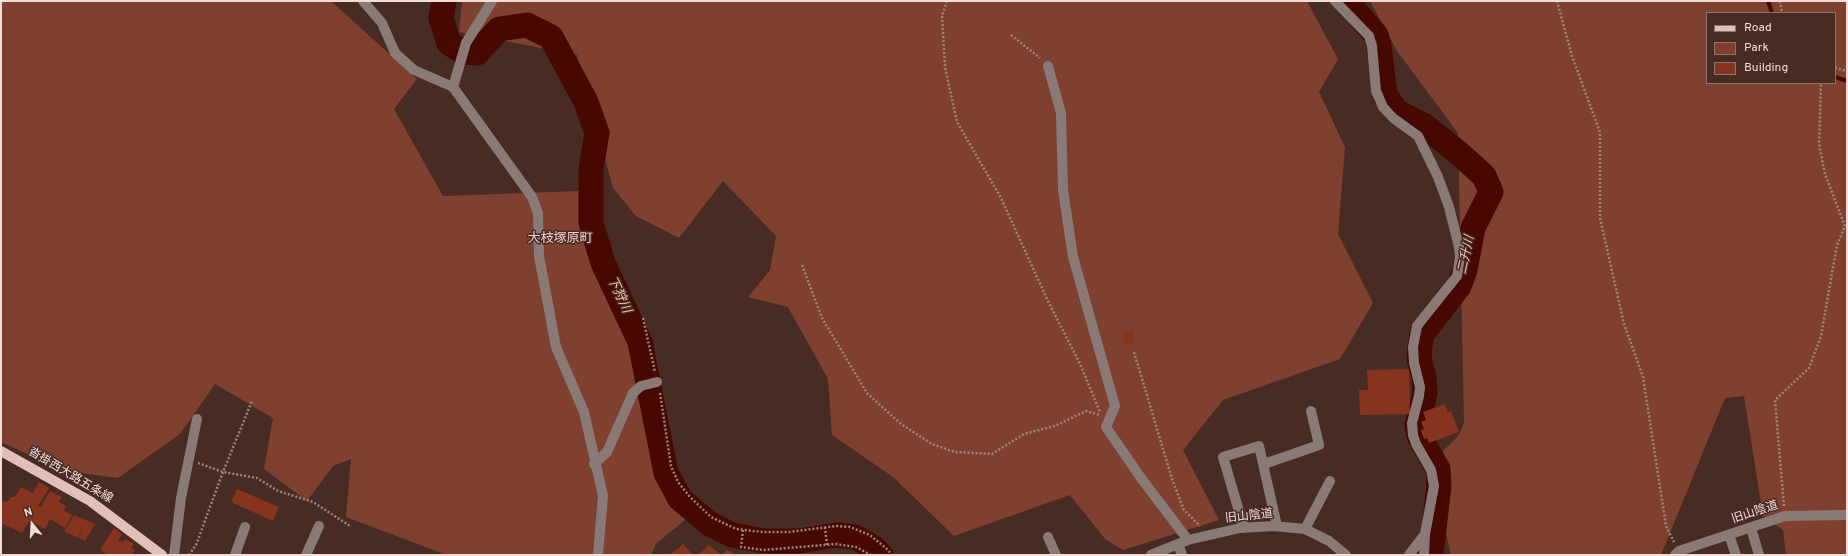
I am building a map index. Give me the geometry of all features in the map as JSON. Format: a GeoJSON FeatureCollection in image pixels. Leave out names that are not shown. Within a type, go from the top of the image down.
{"type":"FeatureCollection","features":[{"type":"Feature","properties":{"kind":"main road","name":"沓掛西大路五条線"},"geometry":{"type":"LineString","coordinates":[[1,451],[90,501],[162,555]]}},
{"type":"Feature","properties":{"kind":"street"},"geometry":{"type":"LineString","coordinates":[[364,1],[382,23],[395,53],[414,70],[453,87],[532,197],[538,213],[539,256],[556,347],[584,412],[594,464],[603,496],[597,544],[598,555]]}},
{"type":"Feature","properties":{"kind":"street"},"geometry":{"type":"LineString","coordinates":[[453,87],[459,62],[466,43],[492,1]]}},
{"type":"Feature","properties":{"kind":"street"},"geometry":{"type":"LineString","coordinates":[[1335,1],[1369,36],[1372,46],[1376,91],[1383,107],[1393,118],[1418,136],[1441,184],[1449,207],[1459,247],[1460,257],[1458,276],[1417,326],[1414,347],[1414,363],[1420,387],[1412,423],[1414,435],[1434,478],[1431,507],[1425,534],[1424,555]]}},
{"type":"Feature","properties":{"kind":"street"},"geometry":{"type":"LineString","coordinates":[[1048,66],[1061,113],[1063,190],[1073,257],[1115,406],[1106,428],[1141,478],[1188,540]]}},
{"type":"Feature","properties":{"kind":"street"},"geometry":{"type":"LineString","coordinates":[[594,464],[607,452],[633,393],[640,386],[656,382]]}},
{"type":"Feature","properties":{"kind":"street"},"geometry":{"type":"LineString","coordinates":[[1264,464],[1319,445],[1311,410]]}},
{"type":"Feature","properties":{"kind":"street"},"geometry":{"type":"LineString","coordinates":[[174,555],[181,498],[197,419]]}},
{"type":"Feature","properties":{"kind":"street"},"geometry":{"type":"LineString","coordinates":[[1244,528],[1224,457],[1259,446],[1264,464],[1273,514],[1277,526]]}},
{"type":"Feature","properties":{"kind":"street"},"geometry":{"type":"LineString","coordinates":[[1305,529],[1330,481]]}},
{"type":"Feature","properties":{"kind":"street","name":"旧山陰道"},"geometry":{"type":"LineString","coordinates":[[1677,553],[1785,516],[1847,516]]}},
{"type":"Feature","properties":{"kind":"street"},"geometry":{"type":"LineString","coordinates":[[306,555],[319,526]]}},
{"type":"Feature","properties":{"kind":"street","name":"旧山陰道"},"geometry":{"type":"LineString","coordinates":[[1151,555],[1188,540],[1209,535],[1244,528],[1277,526],[1305,529],[1329,540],[1346,555]]}},
{"type":"Feature","properties":{"kind":"street"},"geometry":{"type":"LineString","coordinates":[[235,555],[245,527]]}},
{"type":"Feature","properties":{"kind":"street"},"geometry":{"type":"LineString","coordinates":[[1751,528],[1759,555]]}},
{"type":"Feature","properties":{"kind":"street"},"geometry":{"type":"LineString","coordinates":[[1409,555],[1425,534]]}},
{"type":"Feature","properties":{"kind":"street"},"geometry":{"type":"LineString","coordinates":[[1729,535],[1736,555]]}},
{"type":"Feature","properties":{"kind":"street"},"geometry":{"type":"LineString","coordinates":[[1048,537],[1056,555]]}},
{"type":"Feature","properties":{"kind":"street"},"geometry":{"type":"LineString","coordinates":[[1178,544],[1182,555]]}},
{"type":"Feature","properties":{"kind":"path"},"geometry":{"type":"LineString","coordinates":[[947,1],[942,16],[945,67],[957,122],[1001,198],[1047,299],[1081,366],[1106,428]]}},
{"type":"Feature","properties":{"kind":"path"},"geometry":{"type":"LineString","coordinates":[[1557,1],[1572,56],[1600,132],[1600,218],[1624,324],[1643,377],[1666,526],[1677,553]]}},
{"type":"Feature","properties":{"kind":"path"},"geometry":{"type":"LineString","coordinates":[[1780,1],[1782,12]]}},
{"type":"Feature","properties":{"kind":"path"},"geometry":{"type":"LineString","coordinates":[[1010,35],[1048,66]]}},
{"type":"Feature","properties":{"kind":"path"},"geometry":{"type":"LineString","coordinates":[[1836,68],[1847,71]]}},
{"type":"Feature","properties":{"kind":"path"},"geometry":{"type":"LineString","coordinates":[[1785,516],[1775,400],[1810,368],[1821,336],[1837,245],[1845,226],[1825,174],[1819,144],[1821,84]]}},
{"type":"Feature","properties":{"kind":"path"},"geometry":{"type":"LineString","coordinates":[[802,265],[822,318],[867,393],[901,424],[932,444],[955,452],[992,454],[1024,434],[1055,426],[1086,410],[1101,415]]}},
{"type":"Feature","properties":{"kind":"path"},"geometry":{"type":"LineString","coordinates":[[642,318],[663,409],[671,466],[678,482],[690,497],[711,517],[736,529],[762,532],[789,532],[837,526],[850,527],[870,535],[892,555]]}},
{"type":"Feature","properties":{"kind":"path"},"geometry":{"type":"LineString","coordinates":[[1134,352],[1172,479],[1184,510],[1209,535]]}},
{"type":"Feature","properties":{"kind":"path"},"geometry":{"type":"LineString","coordinates":[[189,555],[196,545],[252,400]]}},
{"type":"Feature","properties":{"kind":"path"},"geometry":{"type":"LineString","coordinates":[[189,458],[223,472],[256,478],[278,491],[313,502],[350,526]]}},
{"type":"Feature","properties":{"kind":"path"},"geometry":{"type":"LineString","coordinates":[[825,527],[827,544]]}},
{"type":"Feature","properties":{"kind":"path"},"geometry":{"type":"LineString","coordinates":[[743,530],[741,547],[764,550],[827,544],[856,547],[871,555]]}},
{"type":"Feature","properties":{"kind":"green space"},"geometry":{"type":"Polygon","coordinates":[[[1,1],[331,1],[417,79],[394,109],[443,196],[580,191],[687,518],[656,544],[651,555],[447,555],[346,517],[351,459],[333,466],[307,501],[264,469],[273,418],[215,384],[180,434],[118,478],[65,471],[1,442],[1,1]]]}},
{"type":"Feature","properties":{"kind":"green space"},"geometry":{"type":"Polygon","coordinates":[[[462,1],[1307,1],[1338,59],[1319,92],[1345,147],[1338,234],[1373,303],[1340,359],[1223,400],[1183,450],[1219,520],[1123,550],[1105,539],[1070,495],[954,536],[893,477],[832,435],[828,379],[788,307],[748,297],[770,270],[776,236],[723,181],[679,238],[636,216],[613,188],[577,55],[459,32],[462,1]]]}},
{"type":"Feature","properties":{"kind":"green space"},"geometry":{"type":"Polygon","coordinates":[[[1370,1],[1847,1],[1847,555],[1786,555],[1783,530],[1763,516],[1744,396],[1725,398],[1661,555],[1451,555],[1444,524],[1443,451],[1458,436],[1464,423],[1458,133],[1397,51],[1370,1]]]}},
{"type":"Feature","properties":{"kind":"building"},"geometry":{"type":"Polygon","coordinates":[[[1132,331],[1135,342],[1125,345],[1122,335],[1132,331]]]}},
{"type":"Feature","properties":{"kind":"building"},"geometry":{"type":"Polygon","coordinates":[[[1409,369],[1410,414],[1360,415],[1359,390],[1368,390],[1367,370],[1409,369]]]}},
{"type":"Feature","properties":{"kind":"building"},"geometry":{"type":"Polygon","coordinates":[[[1445,404],[1448,412],[1451,411],[1459,432],[1429,443],[1427,438],[1424,439],[1421,430],[1424,429],[1421,422],[1426,420],[1423,412],[1445,404]]]}},
{"type":"Feature","properties":{"kind":"building"},"geometry":{"type":"Polygon","coordinates":[[[39,482],[49,488],[38,506],[41,507],[50,491],[62,497],[59,502],[66,506],[64,511],[72,515],[65,528],[50,519],[45,529],[29,521],[22,533],[1,523],[1,501],[7,502],[11,497],[15,497],[21,487],[33,493],[39,482]]]}},
{"type":"Feature","properties":{"kind":"building"},"geometry":{"type":"Polygon","coordinates":[[[237,489],[279,507],[273,521],[231,502],[237,489]]]}},
{"type":"Feature","properties":{"kind":"building"},"geometry":{"type":"Polygon","coordinates":[[[74,515],[95,524],[85,541],[79,538],[84,526],[78,538],[64,531],[74,515]]]}},
{"type":"Feature","properties":{"kind":"building"},"geometry":{"type":"Polygon","coordinates":[[[114,528],[122,534],[118,540],[123,542],[125,539],[134,544],[131,548],[135,550],[132,555],[108,555],[100,550],[114,528]]]}},
{"type":"Feature","properties":{"kind":"building"},"geometry":{"type":"Polygon","coordinates":[[[683,544],[693,555],[670,555],[683,544]]]}},
{"type":"Feature","properties":{"kind":"building"},"geometry":{"type":"Polygon","coordinates":[[[709,545],[721,555],[698,555],[709,545]]]}},
{"type":"Feature","properties":{"kind":"building"},"geometry":{"type":"Polygon","coordinates":[[[727,550],[733,553],[734,555],[722,555],[727,550]]]}},
{"type":"Feature","properties":{"kind":"waterway","name":"下狩川"},"geometry":{"type":"LineString","coordinates":[[444,1],[441,18],[449,43],[463,52],[477,53],[499,29],[527,25],[551,37],[586,102],[597,133],[591,169],[591,223],[603,263],[640,342],[666,473],[680,499],[710,524],[732,535],[765,541],[799,541],[837,535],[855,537],[874,548],[881,555]]}},
{"type":"Feature","properties":{"kind":"waterway","name":"二升川"},"geometry":{"type":"LineString","coordinates":[[1346,1],[1376,35],[1379,45],[1385,95],[1397,112],[1425,126],[1461,155],[1484,176],[1491,192],[1473,228],[1465,270],[1459,286],[1422,334],[1420,346],[1419,359],[1424,377],[1425,393],[1417,425],[1419,436],[1438,469],[1439,485],[1431,555]]}},
{"type":"Feature","properties":{"kind":"waterway"},"geometry":{"type":"LineString","coordinates":[[1768,1],[1772,12]]}},
{"type":"Feature","properties":{"kind":"waterway"},"geometry":{"type":"LineString","coordinates":[[1836,77],[1847,81]]}},
{"type":"Feature","properties":{"kind":"district","name":"大枝塚原町"},"geometry":{"type":"Point","coordinates":[560,239]}}]}
